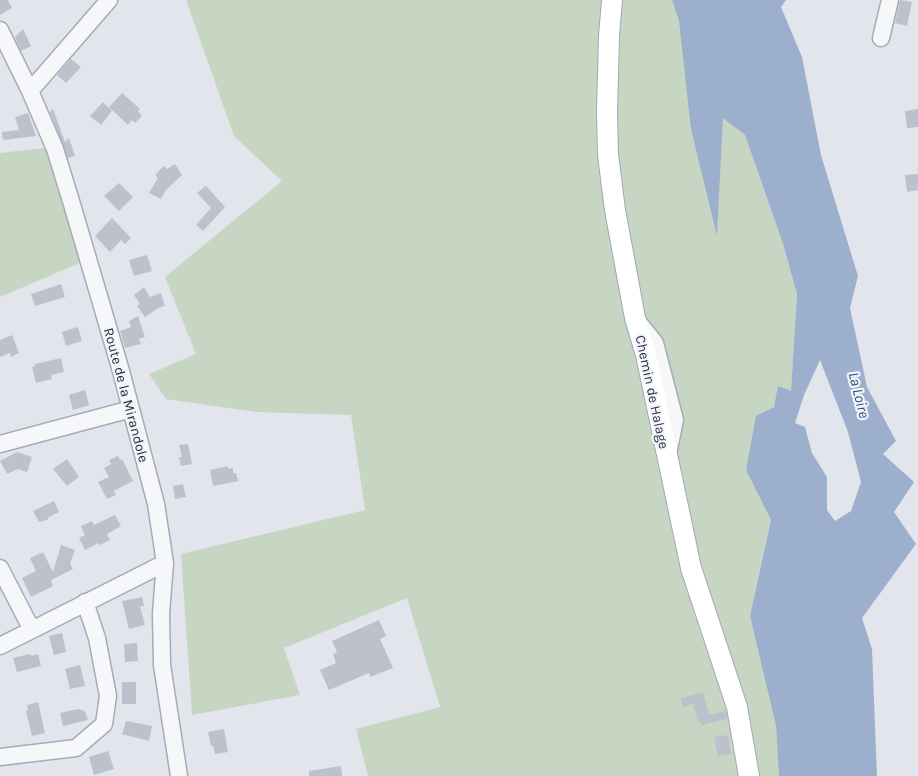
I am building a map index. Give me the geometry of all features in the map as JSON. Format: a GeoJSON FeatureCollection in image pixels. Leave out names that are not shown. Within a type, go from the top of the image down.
{"type":"FeatureCollection","features":[{"type":"Feature","properties":{"kind":"main road","name":"Chemin de Halage"},"geometry":{"type":"LineString","coordinates":[[612,0],[609,36],[608,155],[615,210],[635,318],[646,355],[691,568],[736,707],[749,776]]}},
{"type":"Feature","properties":{"kind":"street"},"geometry":{"type":"LineString","coordinates":[[30,90],[109,0]]}},
{"type":"Feature","properties":{"kind":"street"},"geometry":{"type":"LineString","coordinates":[[881,38],[890,0]]}},
{"type":"Feature","properties":{"kind":"street","name":"Route de la Mirandole"},"geometry":{"type":"LineString","coordinates":[[0,30],[30,90],[54,149],[71,201],[131,409],[156,504],[165,563],[161,613],[162,665],[179,776]]}},
{"type":"Feature","properties":{"kind":"street"},"geometry":{"type":"LineString","coordinates":[[0,444],[131,409]]}},
{"type":"Feature","properties":{"kind":"street"},"geometry":{"type":"LineString","coordinates":[[0,646],[165,563]]}},
{"type":"Feature","properties":{"kind":"street"},"geometry":{"type":"LineString","coordinates":[[0,568],[32,630]]}},
{"type":"Feature","properties":{"kind":"street"},"geometry":{"type":"LineString","coordinates":[[0,757],[76,748],[104,724],[108,696],[96,638],[86,602]]}},
{"type":"Feature","properties":{"kind":"green space"},"geometry":{"type":"Polygon","coordinates":[[[186,0],[672,0],[679,21],[717,234],[723,117],[745,135],[783,244],[797,294],[791,391],[774,407],[746,470],[771,520],[750,616],[776,726],[779,776],[368,776],[356,729],[440,707],[407,598],[284,648],[300,695],[192,715],[181,554],[365,510],[351,415],[256,412],[166,399],[149,374],[196,354],[165,277],[282,181],[234,136],[186,0]]]}},
{"type":"Feature","properties":{"kind":"green space"},"geometry":{"type":"Polygon","coordinates":[[[45,148],[82,262],[0,297],[0,153],[45,148]]]}},
{"type":"Feature","properties":{"kind":"water","name":"La Loire"},"geometry":{"type":"Polygon","coordinates":[[[672,0],[786,0],[781,7],[802,57],[821,155],[858,276],[850,308],[867,387],[896,441],[883,454],[914,482],[894,512],[916,544],[862,618],[872,649],[877,776],[779,776],[776,726],[750,616],[771,520],[746,470],[756,416],[774,407],[778,386],[791,391],[797,294],[783,244],[745,135],[723,118],[717,236],[691,129],[679,21],[672,0]],[[820,360],[804,395],[795,423],[805,427],[812,453],[827,477],[827,510],[835,521],[851,511],[861,482],[848,432],[820,360]]]}},
{"type":"Feature","properties":{"kind":"building"},"geometry":{"type":"Polygon","coordinates":[[[0,0],[8,0],[12,8],[0,15],[0,0]]]}},
{"type":"Feature","properties":{"kind":"building"},"geometry":{"type":"Polygon","coordinates":[[[900,0],[912,2],[907,26],[895,23],[900,0]]]}},
{"type":"Feature","properties":{"kind":"building"},"geometry":{"type":"Polygon","coordinates":[[[23,29],[31,46],[21,51],[15,37],[23,29]]]}},
{"type":"Feature","properties":{"kind":"building"},"geometry":{"type":"Polygon","coordinates":[[[71,59],[81,67],[66,83],[57,75],[71,59]]]}},
{"type":"Feature","properties":{"kind":"building"},"geometry":{"type":"Polygon","coordinates":[[[122,93],[140,109],[138,111],[142,116],[135,123],[132,120],[128,125],[109,107],[122,93]]]}},
{"type":"Feature","properties":{"kind":"building"},"geometry":{"type":"Polygon","coordinates":[[[103,102],[112,111],[101,125],[90,116],[103,102]]]}},
{"type":"Feature","properties":{"kind":"building"},"geometry":{"type":"Polygon","coordinates":[[[53,109],[65,142],[69,138],[75,156],[68,158],[50,112],[53,109]]]}},
{"type":"Feature","properties":{"kind":"building"},"geometry":{"type":"Polygon","coordinates":[[[918,109],[918,127],[907,128],[905,111],[918,109]]]}},
{"type":"Feature","properties":{"kind":"building"},"geometry":{"type":"Polygon","coordinates":[[[28,113],[36,136],[3,140],[2,132],[19,130],[15,117],[28,113]]]}},
{"type":"Feature","properties":{"kind":"building"},"geometry":{"type":"Polygon","coordinates":[[[175,164],[182,175],[166,190],[161,199],[149,193],[158,178],[155,175],[164,166],[167,169],[175,164]]]}},
{"type":"Feature","properties":{"kind":"building"},"geometry":{"type":"Polygon","coordinates":[[[918,174],[918,190],[907,192],[905,175],[918,174]]]}},
{"type":"Feature","properties":{"kind":"building"},"geometry":{"type":"Polygon","coordinates":[[[119,183],[133,197],[119,211],[104,196],[119,183]]]}},
{"type":"Feature","properties":{"kind":"building"},"geometry":{"type":"Polygon","coordinates":[[[206,186],[225,207],[203,231],[196,225],[211,208],[197,193],[206,186]]]}},
{"type":"Feature","properties":{"kind":"building"},"geometry":{"type":"Polygon","coordinates":[[[112,218],[131,238],[125,244],[121,240],[110,252],[95,236],[112,218]]]}},
{"type":"Feature","properties":{"kind":"building"},"geometry":{"type":"Polygon","coordinates":[[[147,255],[152,271],[134,276],[129,260],[147,255]]]}},
{"type":"Feature","properties":{"kind":"building"},"geometry":{"type":"Polygon","coordinates":[[[61,284],[65,297],[35,306],[31,294],[61,284]]]}},
{"type":"Feature","properties":{"kind":"building"},"geometry":{"type":"Polygon","coordinates":[[[144,287],[150,297],[161,293],[165,306],[158,308],[145,317],[137,306],[140,304],[134,295],[144,287]]]}},
{"type":"Feature","properties":{"kind":"building"},"geometry":{"type":"Polygon","coordinates":[[[138,316],[145,337],[139,339],[141,344],[125,348],[120,331],[131,327],[129,321],[138,316]]]}},
{"type":"Feature","properties":{"kind":"building"},"geometry":{"type":"Polygon","coordinates":[[[78,327],[82,341],[66,346],[62,332],[78,327]]]}},
{"type":"Feature","properties":{"kind":"building"},"geometry":{"type":"Polygon","coordinates":[[[12,335],[19,353],[11,357],[10,353],[0,357],[0,340],[12,335]]]}},
{"type":"Feature","properties":{"kind":"building"},"geometry":{"type":"Polygon","coordinates":[[[61,358],[64,372],[51,375],[52,379],[36,383],[32,367],[35,364],[61,358]]]}},
{"type":"Feature","properties":{"kind":"building"},"geometry":{"type":"Polygon","coordinates":[[[85,390],[89,405],[73,410],[69,395],[85,390]]]}},
{"type":"Feature","properties":{"kind":"building"},"geometry":{"type":"Polygon","coordinates":[[[188,444],[192,464],[181,466],[179,457],[182,457],[179,445],[188,444]]]}},
{"type":"Feature","properties":{"kind":"building"},"geometry":{"type":"Polygon","coordinates":[[[17,452],[32,457],[27,472],[18,469],[7,474],[0,461],[17,452]]]}},
{"type":"Feature","properties":{"kind":"building"},"geometry":{"type":"Polygon","coordinates":[[[118,456],[120,460],[122,459],[133,481],[114,491],[116,495],[107,499],[98,482],[109,477],[104,468],[111,464],[109,460],[118,456]]]}},
{"type":"Feature","properties":{"kind":"building"},"geometry":{"type":"Polygon","coordinates":[[[67,459],[79,477],[67,486],[53,469],[67,459]]]}},
{"type":"Feature","properties":{"kind":"building"},"geometry":{"type":"Polygon","coordinates":[[[228,466],[228,469],[233,468],[233,473],[236,473],[238,481],[213,486],[210,470],[228,466]]]}},
{"type":"Feature","properties":{"kind":"building"},"geometry":{"type":"Polygon","coordinates":[[[183,484],[186,497],[175,499],[173,486],[183,484]]]}},
{"type":"Feature","properties":{"kind":"building"},"geometry":{"type":"Polygon","coordinates":[[[54,501],[59,512],[47,520],[39,522],[33,511],[54,501]]]}},
{"type":"Feature","properties":{"kind":"building"},"geometry":{"type":"Polygon","coordinates":[[[115,515],[121,526],[107,534],[110,540],[100,545],[98,543],[85,550],[79,538],[85,535],[81,526],[92,521],[94,525],[115,515]]]}},
{"type":"Feature","properties":{"kind":"building"},"geometry":{"type":"Polygon","coordinates":[[[61,545],[75,550],[70,564],[73,569],[51,580],[53,586],[31,597],[22,578],[36,571],[30,558],[43,552],[53,572],[61,545]]]}},
{"type":"Feature","properties":{"kind":"building"},"geometry":{"type":"Polygon","coordinates":[[[142,597],[144,606],[140,606],[145,625],[129,629],[122,601],[142,597]]]}},
{"type":"Feature","properties":{"kind":"building"},"geometry":{"type":"Polygon","coordinates":[[[379,620],[386,636],[380,639],[393,668],[370,677],[369,673],[329,690],[320,670],[336,663],[333,654],[337,652],[332,641],[379,620]]]}},
{"type":"Feature","properties":{"kind":"building"},"geometry":{"type":"Polygon","coordinates":[[[62,633],[66,652],[54,655],[49,636],[62,633]]]}},
{"type":"Feature","properties":{"kind":"building"},"geometry":{"type":"Polygon","coordinates":[[[137,643],[138,661],[125,662],[124,644],[137,643]]]}},
{"type":"Feature","properties":{"kind":"building"},"geometry":{"type":"Polygon","coordinates":[[[30,654],[31,656],[38,654],[41,666],[17,672],[13,658],[30,654]]]}},
{"type":"Feature","properties":{"kind":"building"},"geometry":{"type":"Polygon","coordinates":[[[80,665],[85,686],[70,689],[65,669],[80,665]]]}},
{"type":"Feature","properties":{"kind":"building"},"geometry":{"type":"Polygon","coordinates":[[[122,682],[136,682],[136,704],[122,704],[122,682]]]}},
{"type":"Feature","properties":{"kind":"building"},"geometry":{"type":"Polygon","coordinates":[[[703,692],[709,715],[726,711],[727,719],[701,725],[701,722],[698,722],[693,704],[683,707],[681,698],[703,692]]]}},
{"type":"Feature","properties":{"kind":"building"},"geometry":{"type":"Polygon","coordinates":[[[38,702],[45,733],[32,736],[26,711],[28,710],[27,705],[38,702]]]}},
{"type":"Feature","properties":{"kind":"building"},"geometry":{"type":"Polygon","coordinates":[[[78,709],[85,711],[88,720],[63,726],[60,713],[78,709]]]}},
{"type":"Feature","properties":{"kind":"building"},"geometry":{"type":"Polygon","coordinates":[[[126,721],[152,726],[149,741],[122,734],[126,721]]]}},
{"type":"Feature","properties":{"kind":"building"},"geometry":{"type":"Polygon","coordinates":[[[224,729],[228,752],[215,754],[208,732],[224,729]]]}},
{"type":"Feature","properties":{"kind":"building"},"geometry":{"type":"Polygon","coordinates":[[[728,735],[731,754],[718,756],[714,737],[728,735]]]}},
{"type":"Feature","properties":{"kind":"building"},"geometry":{"type":"Polygon","coordinates":[[[108,751],[114,769],[94,775],[89,757],[108,751]]]}},
{"type":"Feature","properties":{"kind":"building"},"geometry":{"type":"Polygon","coordinates":[[[341,766],[342,776],[309,776],[309,771],[341,766]]]}}]}
